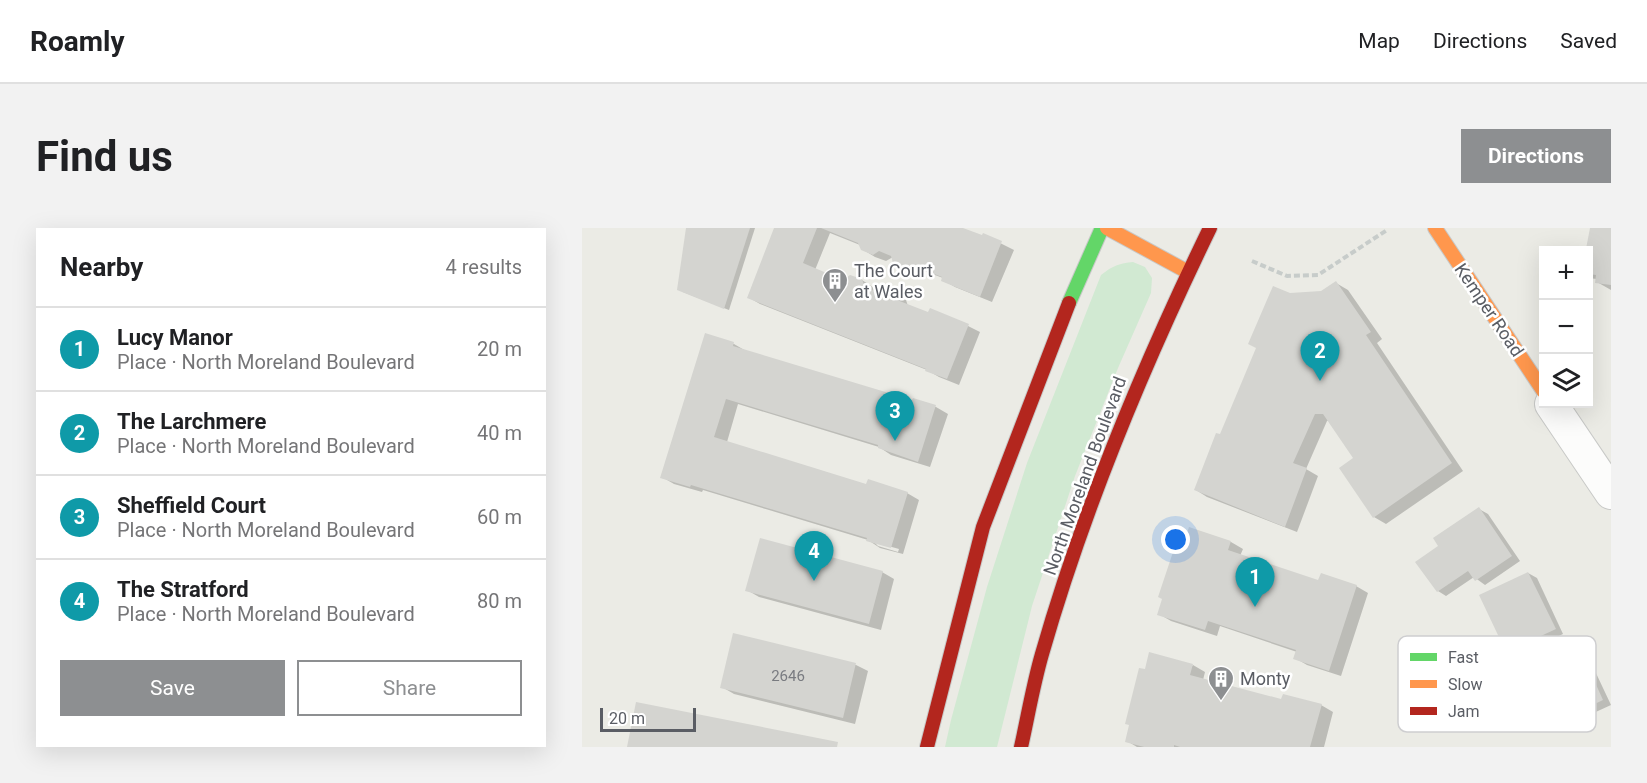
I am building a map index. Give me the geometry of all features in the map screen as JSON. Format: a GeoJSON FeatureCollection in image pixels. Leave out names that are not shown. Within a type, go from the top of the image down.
{"type":"FeatureCollection","features":[{"type":"Feature","properties":{"kind":"main road"},"geometry":{"type":"LineString","coordinates":[[927,747],[984,527],[1061,321],[1102,228]]}},
{"type":"Feature","properties":{"kind":"main road"},"geometry":{"type":"LineString","coordinates":[[1107,228],[1188,272]]}},
{"type":"Feature","properties":{"kind":"main road","name":"North Moreland Boulevard"},"geometry":{"type":"LineString","coordinates":[[1021,747],[1045,642],[1096,489],[1152,349],[1210,228]]}},
{"type":"Feature","properties":{"kind":"main road","name":"Kemper Road"},"geometry":{"type":"LineString","coordinates":[[1435,228],[1539,384]]}},
{"type":"Feature","properties":{"kind":"street"},"geometry":{"type":"LineString","coordinates":[[1554,408],[1611,493]]}},
{"type":"Feature","properties":{"kind":"path"},"geometry":{"type":"LineString","coordinates":[[1252,261],[1287,276],[1318,275],[1387,230]]}},
{"type":"Feature","properties":{"kind":"green space"},"geometry":{"type":"Polygon","coordinates":[[[1133,262],[1145,267],[1152,278],[1151,293],[1075,476],[1032,606],[997,747],[945,747],[987,587],[1027,463],[1101,275],[1116,265],[1133,262]]]}},
{"type":"Feature","properties":{"kind":"building"},"geometry":{"type":"Polygon","coordinates":[[[686,228],[750,228],[724,309],[677,290],[686,228]]]}},
{"type":"Feature","properties":{"kind":"building","name":"The Court at Wales"},"geometry":{"type":"Polygon","coordinates":[[[774,228],[817,228],[803,263],[843,280],[850,275],[862,279],[865,288],[875,291],[882,287],[894,292],[897,300],[928,312],[930,308],[969,324],[947,379],[747,298],[774,228]]]}},
{"type":"Feature","properties":{"kind":"building","name":"The Court at Wales"},"geometry":{"type":"Polygon","coordinates":[[[821,228],[963,228],[1002,241],[980,297],[941,281],[942,277],[911,265],[904,267],[893,263],[891,256],[879,251],[873,255],[861,250],[858,243],[821,228]]]}},
{"type":"Feature","properties":{"kind":"building"},"geometry":{"type":"Polygon","coordinates":[[[1590,228],[1611,228],[1611,285],[1595,283],[1593,246],[1587,246],[1590,228]]]}},
{"type":"Feature","properties":{"kind":"building"},"geometry":{"type":"Polygon","coordinates":[[[1336,281],[1371,332],[1366,335],[1452,463],[1373,518],[1339,468],[1353,458],[1323,414],[1315,414],[1293,463],[1307,468],[1285,527],[1194,490],[1216,433],[1220,434],[1256,348],[1248,344],[1273,286],[1290,293],[1321,291],[1336,281]]]}},
{"type":"Feature","properties":{"kind":"building"},"geometry":{"type":"Polygon","coordinates":[[[705,333],[734,342],[733,346],[912,400],[913,398],[936,405],[918,462],[878,448],[878,445],[726,399],[714,437],[866,484],[868,479],[908,492],[891,548],[866,541],[867,538],[691,485],[690,487],[660,478],[705,333]]]}},
{"type":"Feature","properties":{"kind":"building"},"geometry":{"type":"Polygon","coordinates":[[[1479,507],[1512,556],[1475,581],[1468,571],[1437,592],[1415,562],[1438,546],[1433,538],[1479,507]]]}},
{"type":"Feature","properties":{"kind":"building"},"geometry":{"type":"Polygon","coordinates":[[[1189,527],[1231,541],[1228,550],[1318,580],[1321,573],[1357,585],[1329,671],[1293,659],[1296,650],[1208,621],[1205,630],[1157,615],[1162,599],[1158,597],[1177,540],[1184,542],[1189,527]]]}},
{"type":"Feature","properties":{"kind":"building"},"geometry":{"type":"Polygon","coordinates":[[[760,538],[883,571],[869,624],[745,591],[760,538]]]}},
{"type":"Feature","properties":{"kind":"building"},"geometry":{"type":"Polygon","coordinates":[[[1528,572],[1556,629],[1541,636],[1498,636],[1479,595],[1528,572]]]}},
{"type":"Feature","properties":{"kind":"building"},"geometry":{"type":"Polygon","coordinates":[[[733,633],[856,663],[843,718],[720,688],[733,633]]]}},
{"type":"Feature","properties":{"kind":"building","name":"Monty"},"geometry":{"type":"Polygon","coordinates":[[[1149,652],[1193,664],[1190,675],[1281,699],[1283,694],[1322,704],[1310,747],[1180,747],[1174,745],[1174,747],[1144,747],[1125,742],[1129,725],[1125,724],[1139,668],[1145,669],[1149,652]]]}},
{"type":"Feature","properties":{"kind":"building"},"geometry":{"type":"Polygon","coordinates":[[[1596,685],[1603,700],[1596,703],[1596,685]]]}},
{"type":"Feature","properties":{"kind":"building"},"geometry":{"type":"Polygon","coordinates":[[[636,702],[838,742],[837,747],[627,747],[636,702]]]}},
{"type":"Feature","properties":{"kind":"traffic: fast"},"geometry":{"type":"LineString","coordinates":[[1069,303],[1102,228]]}},
{"type":"Feature","properties":{"kind":"traffic: slow"},"geometry":{"type":"LineString","coordinates":[[1107,228],[1188,272]]}},
{"type":"Feature","properties":{"kind":"traffic: slow"},"geometry":{"type":"LineString","coordinates":[[1435,228],[1539,384]]}},
{"type":"Feature","properties":{"kind":"traffic: jam"},"geometry":{"type":"LineString","coordinates":[[1021,747],[1042,654],[1096,491],[1138,385],[1210,228]]}},
{"type":"Feature","properties":{"kind":"traffic: jam"},"geometry":{"type":"LineString","coordinates":[[927,747],[983,527],[1069,303]]}},
{"type":"Feature","properties":{"kind":"place","name":"The Court at Wales"},"geometry":{"type":"Point","coordinates":[835,304]}},
{"type":"Feature","properties":{"kind":"place","name":"The Larchmere"},"geometry":{"type":"Point","coordinates":[1320,381]}},
{"type":"Feature","properties":{"kind":"place","name":"Sheffield Court"},"geometry":{"type":"Point","coordinates":[895,441]}},
{"type":"Feature","properties":{"kind":"place","name":"The Stratford"},"geometry":{"type":"Point","coordinates":[814,581]}},
{"type":"Feature","properties":{"kind":"place","name":"Lucy Manor"},"geometry":{"type":"Point","coordinates":[1255,607]}},
{"type":"Feature","properties":{"kind":"place","name":"Monty"},"geometry":{"type":"Point","coordinates":[1221,702]}}]}
